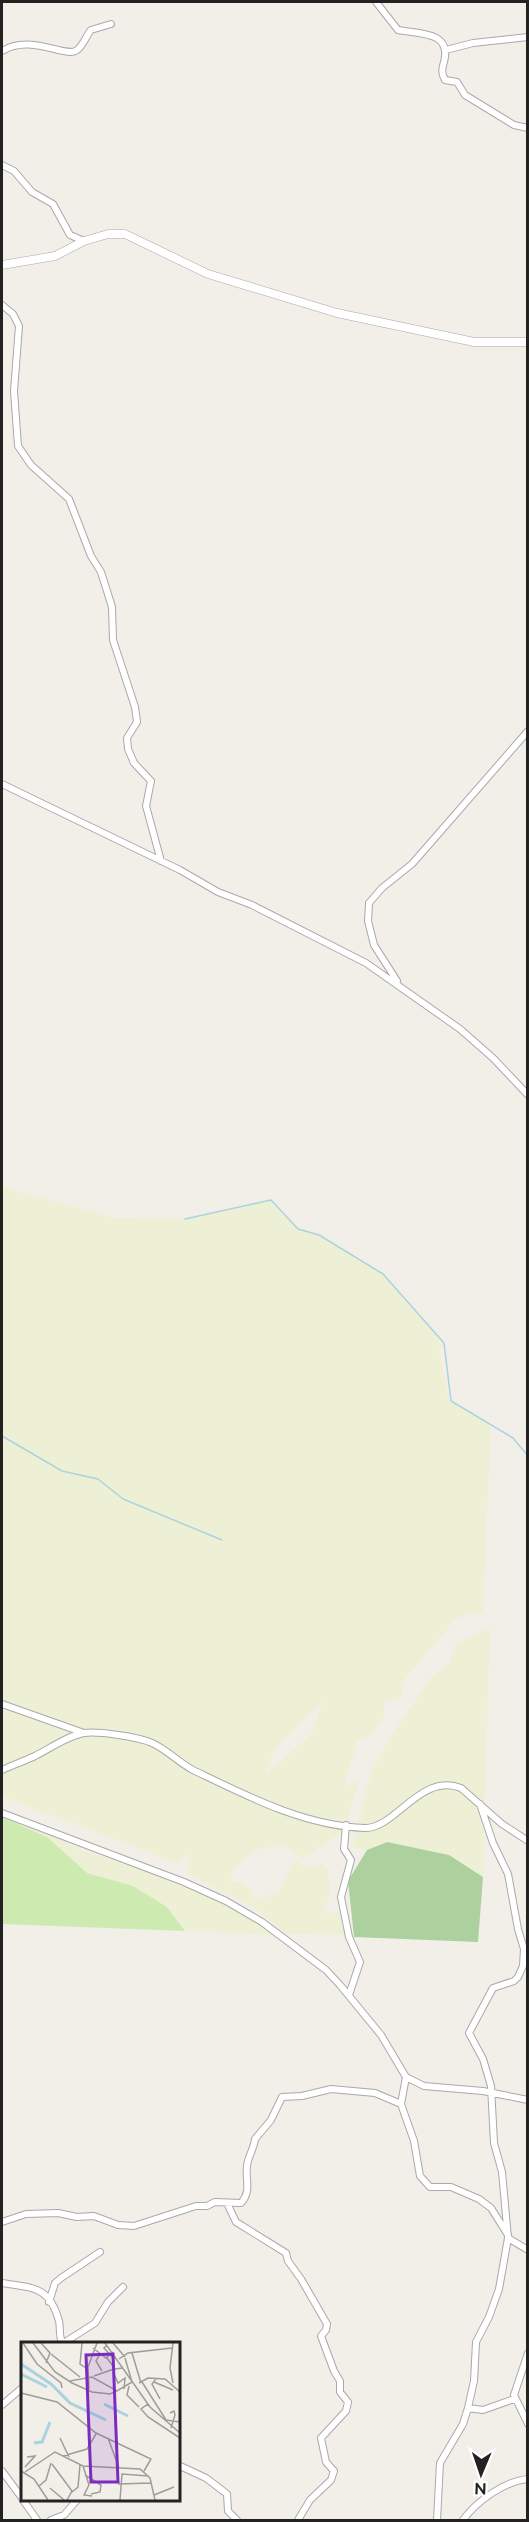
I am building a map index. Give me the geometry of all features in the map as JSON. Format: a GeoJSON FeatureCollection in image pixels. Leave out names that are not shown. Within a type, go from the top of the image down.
{"type":"FeatureCollection","features":[{"type":"Feature","properties":{"kind":"street"},"geometry":{"type":"LineString","coordinates":[[376,2],[398,30],[437,37],[446,50],[444,78],[457,82],[465,95],[509,122],[528,128]]}},
{"type":"Feature","properties":{"kind":"street"},"geometry":{"type":"LineString","coordinates":[[2,51],[12,45],[31,43],[71,53],[78,49],[91,30],[111,24]]}},
{"type":"Feature","properties":{"kind":"street"},"geometry":{"type":"LineString","coordinates":[[446,50],[473,43],[528,37]]}},
{"type":"Feature","properties":{"kind":"street"},"geometry":{"type":"LineString","coordinates":[[2,165],[14,171],[32,192],[53,204],[70,235],[84,241]]}},
{"type":"Feature","properties":{"kind":"street"},"geometry":{"type":"LineString","coordinates":[[2,265],[55,256],[84,241],[108,234],[131,235],[208,274],[337,313],[474,342],[528,342]]}},
{"type":"Feature","properties":{"kind":"street"},"geometry":{"type":"LineString","coordinates":[[2,305],[12,314],[19,326],[14,391],[18,446],[22,455],[69,499],[91,556],[102,572],[112,607],[113,640],[135,707],[136,722],[127,738],[128,749],[134,763],[151,781],[146,806],[161,861]]}},
{"type":"Feature","properties":{"kind":"street"},"geometry":{"type":"LineString","coordinates":[[400,985],[374,945],[368,921],[369,903],[382,888],[412,864],[528,731]]}},
{"type":"Feature","properties":{"kind":"street"},"geometry":{"type":"LineString","coordinates":[[2,784],[198,879],[218,892],[252,905],[346,952],[400,985],[478,1044],[528,1095]]}},
{"type":"Feature","properties":{"kind":"street"},"geometry":{"type":"LineString","coordinates":[[2,1704],[85,1733],[147,1741],[174,1760],[261,1803],[346,1826],[375,1826],[408,1801],[439,1786],[453,1784],[461,1788],[502,1824],[528,1841]]}},
{"type":"Feature","properties":{"kind":"street"},"geometry":{"type":"LineString","coordinates":[[2,1770],[68,1738],[85,1733]]}},
{"type":"Feature","properties":{"kind":"street"},"geometry":{"type":"LineString","coordinates":[[437,2520],[440,2463],[463,2424],[468,2408],[474,2381],[476,2342],[489,2317],[499,2289],[508,2237],[502,2172],[494,2142],[492,2092],[488,2072],[471,2041],[470,2029],[493,1988],[514,1981],[525,1959],[508,1874],[493,1843],[480,1804]]}},
{"type":"Feature","properties":{"kind":"street"},"geometry":{"type":"LineString","coordinates":[[2,1813],[140,1864],[226,1901],[262,1923],[326,1970],[381,2035],[406,2077],[424,2086],[492,2092],[528,2100]]}},
{"type":"Feature","properties":{"kind":"street"},"geometry":{"type":"LineString","coordinates":[[346,1826],[344,1850],[351,1860],[341,1889],[341,1897],[349,1937],[360,1962],[349,1995]]}},
{"type":"Feature","properties":{"kind":"street"},"geometry":{"type":"LineString","coordinates":[[406,2077],[401,2104],[414,2141],[420,2176],[430,2187],[451,2187],[486,2204],[508,2237],[528,2250]]}},
{"type":"Feature","properties":{"kind":"street"},"geometry":{"type":"LineString","coordinates":[[2,2222],[26,2214],[58,2213],[77,2217],[94,2216],[118,2225],[134,2226],[196,2206],[237,2204],[244,2200],[249,2182],[247,2167],[255,2139],[271,2120],[282,2097],[302,2096],[331,2088],[375,2093],[401,2104]]}},
{"type":"Feature","properties":{"kind":"street"},"geometry":{"type":"LineString","coordinates":[[227,2203],[236,2222],[284,2252],[301,2279],[327,2324],[321,2336],[323,2346],[340,2381],[340,2392],[348,2402],[346,2411],[321,2438],[326,2462],[334,2471],[331,2480],[310,2500],[298,2520]]}},
{"type":"Feature","properties":{"kind":"street"},"geometry":{"type":"LineString","coordinates":[[50,2302],[60,2278],[100,2252]]}},
{"type":"Feature","properties":{"kind":"street"},"geometry":{"type":"LineString","coordinates":[[2,2283],[38,2288],[50,2302],[59,2321],[63,2342]]}},
{"type":"Feature","properties":{"kind":"street"},"geometry":{"type":"LineString","coordinates":[[65,2342],[94,2323],[108,2302],[123,2287]]}},
{"type":"Feature","properties":{"kind":"street"},"geometry":{"type":"LineString","coordinates":[[528,2353],[514,2399],[528,2424]]}},
{"type":"Feature","properties":{"kind":"street"},"geometry":{"type":"LineString","coordinates":[[2,2405],[21,2389]]}},
{"type":"Feature","properties":{"kind":"street"},"geometry":{"type":"LineString","coordinates":[[468,2408],[483,2410],[514,2399]]}},
{"type":"Feature","properties":{"kind":"street"},"geometry":{"type":"LineString","coordinates":[[180,2466],[206,2478],[227,2494],[228,2511],[237,2520]]}},
{"type":"Feature","properties":{"kind":"street"},"geometry":{"type":"LineString","coordinates":[[2,2471],[21,2496]]}},
{"type":"Feature","properties":{"kind":"street"},"geometry":{"type":"LineString","coordinates":[[463,2520],[476,2504],[514,2481],[528,2480]]}},
{"type":"Feature","properties":{"kind":"street"},"geometry":{"type":"LineString","coordinates":[[24,2501],[37,2520]]}},
{"type":"Feature","properties":{"kind":"street"},"geometry":{"type":"LineString","coordinates":[[51,2520],[64,2515],[75,2501]]}},
{"type":"Feature","properties":{"kind":"green space"},"geometry":{"type":"Polygon","coordinates":[[[2,1183],[8,1189],[116,1218],[185,1219],[271,1200],[298,1229],[319,1235],[383,1274],[444,1345],[439,1352],[449,1401],[491,1424],[483,1611],[457,1618],[404,1680],[400,1700],[385,1700],[384,1718],[368,1738],[358,1740],[344,1786],[360,1779],[344,1831],[304,1858],[284,1846],[258,1849],[232,1870],[231,1881],[242,1883],[254,1891],[251,1896],[264,1899],[268,1895],[278,1893],[294,1861],[312,1868],[321,1863],[328,1868],[330,1893],[323,1912],[339,1913],[344,1935],[286,1934],[253,1907],[188,1875],[188,1855],[177,1863],[2,1797],[2,1183]],[[322,1702],[275,1749],[265,1774],[305,1740],[314,1729],[322,1702]]]}},
{"type":"Feature","properties":{"kind":"green space"},"geometry":{"type":"Polygon","coordinates":[[[490,1627],[483,1877],[449,1855],[387,1842],[367,1850],[352,1848],[371,1772],[392,1734],[431,1677],[450,1662],[455,1644],[490,1627]]]}},
{"type":"Feature","properties":{"kind":"green space"},"geometry":{"type":"Polygon","coordinates":[[[2,1816],[50,1833],[82,1851],[147,1866],[184,1879],[253,1912],[277,1935],[185,1931],[166,1905],[150,1899],[133,1886],[87,1873],[47,1837],[2,1816]]]}},
{"type":"Feature","properties":{"kind":"green space"},"geometry":{"type":"Polygon","coordinates":[[[2,1817],[47,1837],[87,1873],[133,1886],[167,1907],[185,1931],[2,1924],[2,1817]]]}},
{"type":"Feature","properties":{"kind":"green space"},"geometry":{"type":"Polygon","coordinates":[[[387,1842],[449,1855],[483,1877],[478,1942],[354,1937],[348,1881],[367,1850],[387,1842]]]}},
{"type":"Feature","properties":{"kind":"waterway"},"geometry":{"type":"LineString","coordinates":[[185,1219],[271,1200],[298,1229],[319,1235],[383,1274],[444,1343],[451,1401],[513,1438],[528,1456]]}},
{"type":"Feature","properties":{"kind":"waterway"},"geometry":{"type":"LineString","coordinates":[[2,1436],[62,1471],[98,1479],[123,1499],[222,1540]]}}]}
